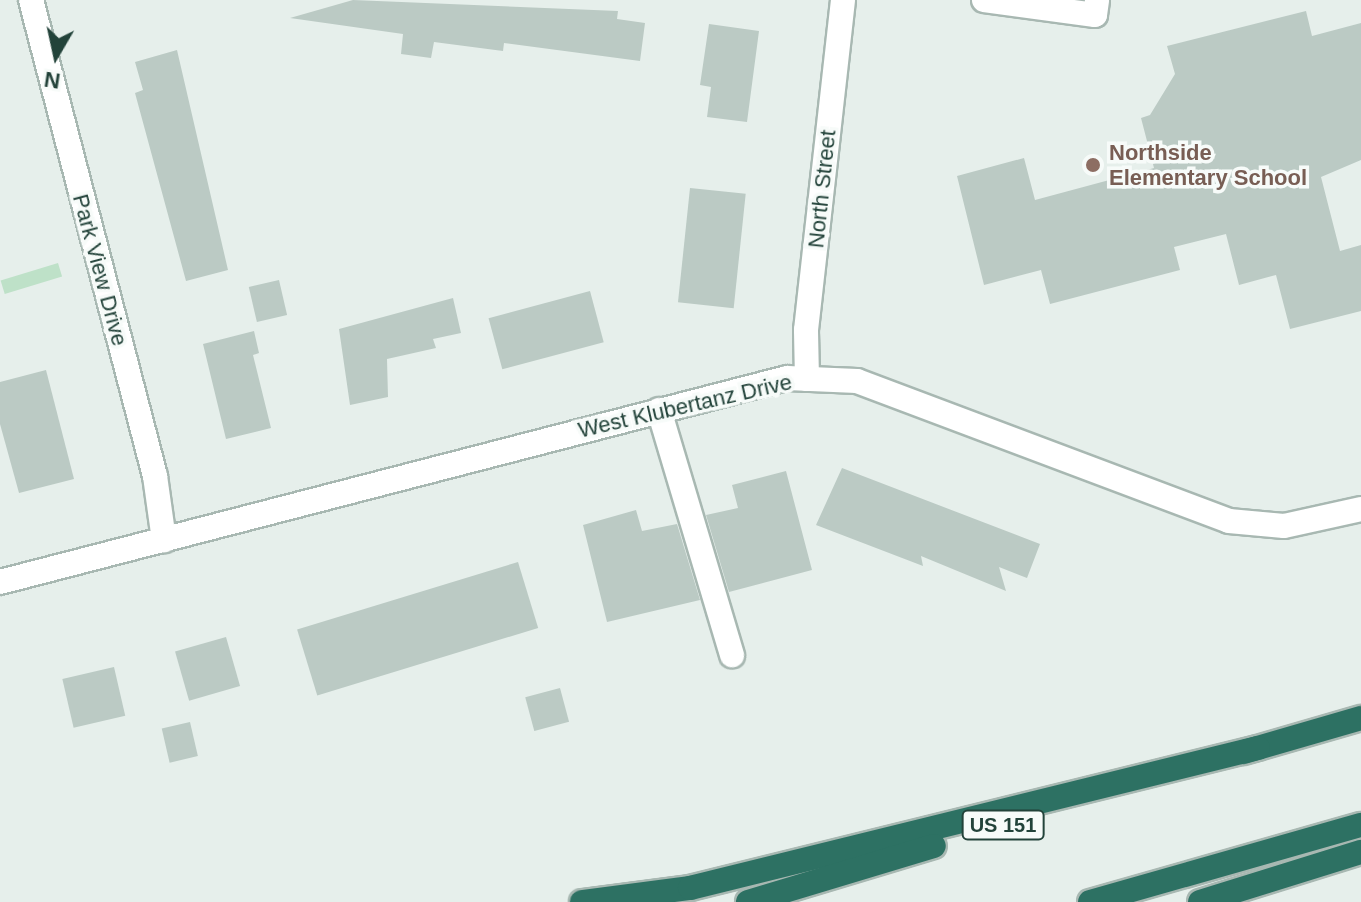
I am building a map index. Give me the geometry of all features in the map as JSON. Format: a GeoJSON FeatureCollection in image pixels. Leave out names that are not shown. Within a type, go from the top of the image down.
{"type":"FeatureCollection","features":[{"type":"Feature","properties":{"kind":"highway","name":"US 151"},"geometry":{"type":"LineString","coordinates":[[748,902],[1361,718]]}},
{"type":"Feature","properties":{"kind":"highway"},"geometry":{"type":"LineString","coordinates":[[582,902],[690,888],[1258,748]]}},
{"type":"Feature","properties":{"kind":"highway"},"geometry":{"type":"LineString","coordinates":[[1090,902],[1361,825]]}},
{"type":"Feature","properties":{"kind":"highway"},"geometry":{"type":"LineString","coordinates":[[1200,902],[1361,852]]}},
{"type":"Feature","properties":{"kind":"street","name":"Park View Drive"},"geometry":{"type":"LineString","coordinates":[[31,0],[155,476],[164,540]]}},
{"type":"Feature","properties":{"kind":"street","name":"North Street"},"geometry":{"type":"LineString","coordinates":[[807,379],[806,330],[843,0]]}},
{"type":"Feature","properties":{"kind":"street"},"geometry":{"type":"LineString","coordinates":[[984,0],[1018,2],[1095,15],[1097,0]]}},
{"type":"Feature","properties":{"kind":"street","name":"West Klubertanz Drive"},"geometry":{"type":"LineString","coordinates":[[0,582],[787,378],[857,381],[1229,521],[1284,526],[1361,509]]}},
{"type":"Feature","properties":{"kind":"street"},"geometry":{"type":"LineString","coordinates":[[659,410],[732,655]]}},
{"type":"Feature","properties":{"kind":"green space"},"geometry":{"type":"Polygon","coordinates":[[[58,263],[62,276],[5,294],[1,281],[58,263]]]}},
{"type":"Feature","properties":{"kind":"building"},"geometry":{"type":"Polygon","coordinates":[[[353,0],[618,11],[617,19],[645,23],[640,61],[504,43],[503,51],[434,42],[431,58],[401,54],[403,34],[290,18],[353,0]]]}},
{"type":"Feature","properties":{"kind":"building","name":"Northside Elementary School"},"geometry":{"type":"Polygon","coordinates":[[[1306,11],[1312,36],[1361,23],[1361,160],[1321,177],[1340,251],[1361,245],[1361,311],[1290,329],[1276,275],[1239,285],[1226,234],[1174,247],[1180,270],[1050,304],[1041,270],[984,285],[957,176],[1024,158],[1035,200],[1154,168],[1141,118],[1150,115],[1175,74],[1167,46],[1306,11]]]}},
{"type":"Feature","properties":{"kind":"building"},"geometry":{"type":"Polygon","coordinates":[[[709,24],[759,31],[747,122],[707,117],[711,87],[700,85],[709,24]]]}},
{"type":"Feature","properties":{"kind":"building"},"geometry":{"type":"Polygon","coordinates":[[[177,50],[228,270],[186,281],[135,93],[143,90],[135,62],[177,50]]]}},
{"type":"Feature","properties":{"kind":"building"},"geometry":{"type":"Polygon","coordinates":[[[690,188],[746,194],[734,308],[678,302],[690,188]]]}},
{"type":"Feature","properties":{"kind":"building"},"geometry":{"type":"Polygon","coordinates":[[[279,280],[287,315],[257,322],[249,287],[279,280]]]}},
{"type":"Feature","properties":{"kind":"building"},"geometry":{"type":"Polygon","coordinates":[[[590,291],[604,342],[502,369],[489,318],[590,291]]]}},
{"type":"Feature","properties":{"kind":"building"},"geometry":{"type":"Polygon","coordinates":[[[453,298],[461,333],[433,339],[436,348],[387,359],[388,397],[350,405],[339,329],[453,298]]]}},
{"type":"Feature","properties":{"kind":"building"},"geometry":{"type":"Polygon","coordinates":[[[254,331],[259,353],[253,355],[271,428],[226,439],[203,344],[254,331]]]}},
{"type":"Feature","properties":{"kind":"building"},"geometry":{"type":"Polygon","coordinates":[[[46,370],[74,479],[19,493],[0,424],[0,382],[46,370]]]}},
{"type":"Feature","properties":{"kind":"building"},"geometry":{"type":"Polygon","coordinates":[[[842,468],[1040,544],[1027,578],[999,567],[1006,591],[921,556],[923,566],[816,525],[842,468]]]}},
{"type":"Feature","properties":{"kind":"building"},"geometry":{"type":"Polygon","coordinates":[[[786,471],[812,570],[729,592],[706,515],[738,508],[732,485],[786,471]]]}},
{"type":"Feature","properties":{"kind":"building"},"geometry":{"type":"Polygon","coordinates":[[[636,510],[642,531],[677,524],[700,600],[607,622],[583,525],[636,510]]]}},
{"type":"Feature","properties":{"kind":"building"},"geometry":{"type":"Polygon","coordinates":[[[518,562],[538,628],[317,696],[297,630],[518,562]]]}},
{"type":"Feature","properties":{"kind":"building"},"geometry":{"type":"Polygon","coordinates":[[[226,637],[240,686],[189,701],[175,652],[226,637]]]}},
{"type":"Feature","properties":{"kind":"building"},"geometry":{"type":"Polygon","coordinates":[[[114,667],[125,716],[74,728],[62,679],[114,667]]]}},
{"type":"Feature","properties":{"kind":"building"},"geometry":{"type":"Polygon","coordinates":[[[560,688],[569,722],[534,731],[525,697],[560,688]]]}},
{"type":"Feature","properties":{"kind":"building"},"geometry":{"type":"Polygon","coordinates":[[[190,722],[198,756],[170,763],[162,729],[190,722]]]}},
{"type":"Feature","properties":{"kind":"place","name":"Northside Elementary School"},"geometry":{"type":"Point","coordinates":[1093,165]}}]}
